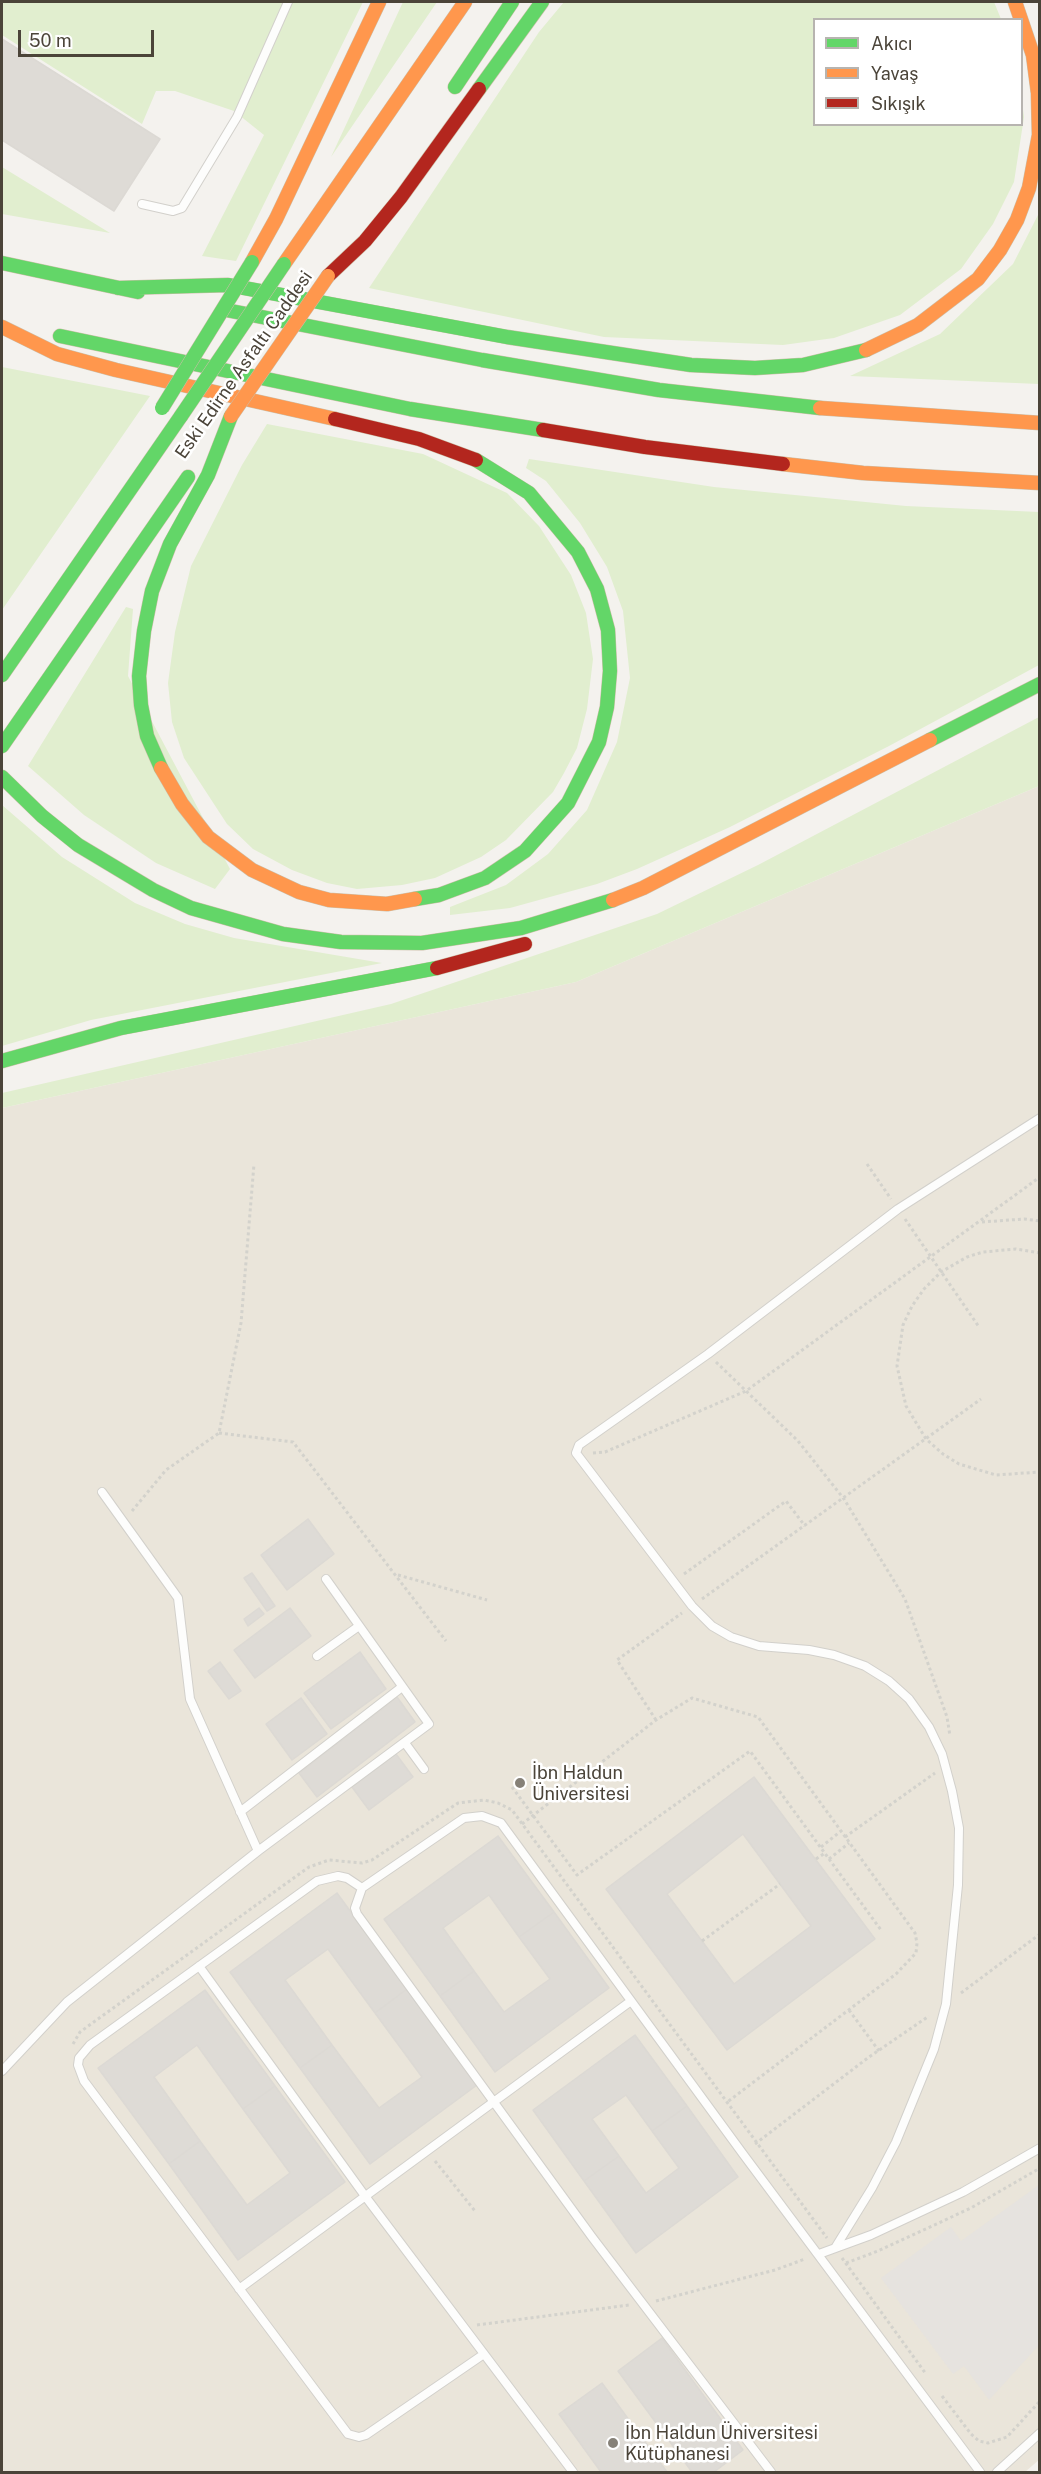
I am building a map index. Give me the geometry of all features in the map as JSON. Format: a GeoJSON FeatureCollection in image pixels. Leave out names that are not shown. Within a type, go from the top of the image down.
{"type":"FeatureCollection","features":[{"type":"Feature","properties":{"kind":"highway"},"geometry":{"type":"LineString","coordinates":[[160,413],[276,219],[379,2]]}},
{"type":"Feature","properties":{"kind":"highway","name":"Eski Edirne Asfaltı Caddesi"},"geometry":{"type":"LineString","coordinates":[[2,675],[465,2]]}},
{"type":"Feature","properties":{"kind":"highway"},"geometry":{"type":"LineString","coordinates":[[446,100],[512,2]]}},
{"type":"Feature","properties":{"kind":"highway"},"geometry":{"type":"LineString","coordinates":[[328,276],[365,241],[401,197],[542,2]]}},
{"type":"Feature","properties":{"kind":"highway"},"geometry":{"type":"LineString","coordinates":[[1015,2],[1021,18]]}},
{"type":"Feature","properties":{"kind":"highway"},"geometry":{"type":"LineString","coordinates":[[118,288],[228,285],[507,337],[691,365],[755,369],[803,365],[875,348],[918,325],[978,279],[1000,250],[1025,199],[1038,144],[1038,93],[1030,45],[1023,25]]}},
{"type":"Feature","properties":{"kind":"highway","name":"Eski Edirne Asfaltı Caddesi"},"geometry":{"type":"LineString","coordinates":[[2,746],[374,207]]}},
{"type":"Feature","properties":{"kind":"highway"},"geometry":{"type":"LineString","coordinates":[[2,263],[186,302]]}},
{"type":"Feature","properties":{"kind":"highway"},"geometry":{"type":"LineString","coordinates":[[209,306],[482,360],[659,390],[870,413],[1040,423]]}},
{"type":"Feature","properties":{"kind":"highway"},"geometry":{"type":"LineString","coordinates":[[2,326],[57,354],[96,365],[419,439],[462,453],[530,493],[578,552],[597,590],[608,630],[610,671],[607,707],[599,742],[568,803],[525,851],[485,878],[439,895],[387,904],[329,900],[299,892],[252,870],[208,837],[182,804],[162,769],[147,736],[141,705],[140,676],[144,631],[152,591],[170,544],[208,475],[231,416]]}},
{"type":"Feature","properties":{"kind":"highway"},"geometry":{"type":"LineString","coordinates":[[2,326],[410,409],[579,437],[725,458],[852,472],[1040,483]]}},
{"type":"Feature","properties":{"kind":"highway"},"geometry":{"type":"LineString","coordinates":[[90,548],[124,473]]}},
{"type":"Feature","properties":{"kind":"highway"},"geometry":{"type":"LineString","coordinates":[[891,776],[1040,686]]}},
{"type":"Feature","properties":{"kind":"highway"},"geometry":{"type":"LineString","coordinates":[[2,777],[42,816],[78,845],[133,879],[191,908],[283,934],[341,942],[422,943],[521,928],[593,908],[643,888],[1040,686]]}},
{"type":"Feature","properties":{"kind":"highway"},"geometry":{"type":"LineString","coordinates":[[2,1061],[121,1028],[453,965],[542,939]]}},
{"type":"Feature","properties":{"kind":"lane"},"geometry":{"type":"LineString","coordinates":[[142,204],[173,211],[182,208],[237,117],[288,2]]}},
{"type":"Feature","properties":{"kind":"lane"},"geometry":{"type":"LineString","coordinates":[[835,2248],[872,2188],[896,2142],[934,2049],[946,2004],[958,1896],[959,1828],[945,1765],[929,1727],[909,1699],[889,1681],[865,1666],[834,1655],[809,1650],[759,1646],[731,1637],[712,1626],[692,1606],[576,1454],[579,1446],[708,1354],[898,1209],[1040,1118]]}},
{"type":"Feature","properties":{"kind":"lane"},"geometry":{"type":"LineString","coordinates":[[102,1492],[178,1598],[190,1699],[258,1851]]}},
{"type":"Feature","properties":{"kind":"lane"},"geometry":{"type":"LineString","coordinates":[[2,2071],[67,2002],[258,1851],[429,1724],[326,1578]]}},
{"type":"Feature","properties":{"kind":"lane"},"geometry":{"type":"LineString","coordinates":[[317,1656],[359,1626]]}},
{"type":"Feature","properties":{"kind":"lane"},"geometry":{"type":"LineString","coordinates":[[240,1812],[402,1687]]}},
{"type":"Feature","properties":{"kind":"lane"},"geometry":{"type":"LineString","coordinates":[[405,1743],[424,1769]]}},
{"type":"Feature","properties":{"kind":"lane"},"geometry":{"type":"LineString","coordinates":[[771,2472],[494,2102],[357,1914],[355,1908],[362,1888],[464,1818],[482,1815],[501,1823],[743,2154],[980,2472]]}},
{"type":"Feature","properties":{"kind":"lane"},"geometry":{"type":"LineString","coordinates":[[362,1888],[347,1878],[338,1876],[317,1881],[90,2045],[79,2058],[78,2065],[84,2081],[348,2434],[366,2435],[484,2354]]}},
{"type":"Feature","properties":{"kind":"lane"},"geometry":{"type":"LineString","coordinates":[[199,1966],[365,2196],[573,2472]]}},
{"type":"Feature","properties":{"kind":"lane"},"geometry":{"type":"LineString","coordinates":[[239,2289],[631,2001]]}},
{"type":"Feature","properties":{"kind":"lane"},"geometry":{"type":"LineString","coordinates":[[819,2254],[871,2235],[963,2192],[1040,2148]]}},
{"type":"Feature","properties":{"kind":"lane"},"geometry":{"type":"LineString","coordinates":[[997,2472],[1040,2433]]}},
{"type":"Feature","properties":{"kind":"path"},"geometry":{"type":"LineString","coordinates":[[219,1433],[241,1323],[254,1164]]}},
{"type":"Feature","properties":{"kind":"path"},"geometry":{"type":"LineString","coordinates":[[867,1164],[979,1327]]}},
{"type":"Feature","properties":{"kind":"path"},"geometry":{"type":"LineString","coordinates":[[576,1454],[605,1452],[746,1391],[932,1258],[1040,1177]]}},
{"type":"Feature","properties":{"kind":"path"},"geometry":{"type":"LineString","coordinates":[[980,1222],[1024,1219],[1040,1221]]}},
{"type":"Feature","properties":{"kind":"path"},"geometry":{"type":"LineString","coordinates":[[1040,1253],[1016,1249],[983,1252],[952,1264],[924,1289],[912,1306],[898,1345],[900,1386],[906,1406],[926,1439],[943,1454],[977,1471],[1015,1476],[1040,1472]]}},
{"type":"Feature","properties":{"kind":"path"},"geometry":{"type":"LineString","coordinates":[[708,1354],[798,1441],[844,1499],[905,1599],[947,1719],[950,1742],[945,1765]]}},
{"type":"Feature","properties":{"kind":"path"},"geometry":{"type":"LineString","coordinates":[[656,1720],[617,1660],[981,1399]]}},
{"type":"Feature","properties":{"kind":"path"},"geometry":{"type":"LineString","coordinates":[[123,1521],[166,1470],[219,1433],[293,1442],[446,1641]]}},
{"type":"Feature","properties":{"kind":"path"},"geometry":{"type":"LineString","coordinates":[[673,1581],[786,1501],[805,1526]]}},
{"type":"Feature","properties":{"kind":"path"},"geometry":{"type":"LineString","coordinates":[[396,1574],[487,1600]]}},
{"type":"Feature","properties":{"kind":"path"},"geometry":{"type":"LineString","coordinates":[[522,1824],[656,1720],[692,1698],[758,1717],[842,1831],[915,1933],[916,1953],[900,1971],[726,2103]]}},
{"type":"Feature","properties":{"kind":"path"},"geometry":{"type":"LineString","coordinates":[[512,1786],[577,1875],[750,1751],[881,1930]]}},
{"type":"Feature","properties":{"kind":"path"},"geometry":{"type":"LineString","coordinates":[[845,1837],[933,1774]]}},
{"type":"Feature","properties":{"kind":"path"},"geometry":{"type":"LineString","coordinates":[[78,2065],[72,2046],[80,2032],[309,1867],[329,1860],[362,1863],[372,1860],[458,1803],[471,1800],[498,1803],[512,1810],[927,2376]]}},
{"type":"Feature","properties":{"kind":"path"},"geometry":{"type":"LineString","coordinates":[[821,1847],[842,1831]]}},
{"type":"Feature","properties":{"kind":"path"},"geometry":{"type":"LineString","coordinates":[[829,1859],[849,1843]]}},
{"type":"Feature","properties":{"kind":"path"},"geometry":{"type":"LineString","coordinates":[[816,1859],[825,1853]]}},
{"type":"Feature","properties":{"kind":"path"},"geometry":{"type":"LineString","coordinates":[[702,1941],[780,1884]]}},
{"type":"Feature","properties":{"kind":"path"},"geometry":{"type":"LineString","coordinates":[[743,2154],[879,2051],[1040,1934]]}},
{"type":"Feature","properties":{"kind":"path"},"geometry":{"type":"LineString","coordinates":[[849,2010],[879,2051]]}},
{"type":"Feature","properties":{"kind":"path"},"geometry":{"type":"LineString","coordinates":[[426,2150],[475,2211]]}},
{"type":"Feature","properties":{"kind":"path"},"geometry":{"type":"LineString","coordinates":[[846,2263],[878,2251],[971,2208],[1040,2168]]}},
{"type":"Feature","properties":{"kind":"path"},"geometry":{"type":"LineString","coordinates":[[940,2393],[971,2434],[979,2441],[988,2443],[1007,2437],[1040,2401]]}},
{"type":"Feature","properties":{"kind":"shaded area","name":"İbn Haldun Üniversitesi"},"geometry":{"type":"Polygon","coordinates":[[[1039,786],[1040,2459],[1025,2472],[2,2472],[2,1108],[576,982],[1039,786]]]}},
{"type":"Feature","properties":{"kind":"shaded area"},"geometry":{"type":"Polygon","coordinates":[[[1039,2185],[1039,2345],[989,2400],[964,2366],[953,2374],[881,2278],[951,2227],[961,2241],[1039,2185]]]}},
{"type":"Feature","properties":{"kind":"green space"},"geometry":{"type":"Polygon","coordinates":[[[2,2],[363,2],[236,261],[202,256],[264,135],[234,111],[175,91],[156,91],[142,124],[2,35],[2,2]]]}},
{"type":"Feature","properties":{"kind":"green space"},"geometry":{"type":"Polygon","coordinates":[[[403,2],[437,2],[331,157],[403,2]]]}},
{"type":"Feature","properties":{"kind":"green space"},"geometry":{"type":"Polygon","coordinates":[[[564,2],[994,2],[1001,18],[813,18],[813,126],[1023,126],[1014,182],[993,224],[961,269],[900,315],[834,338],[783,345],[604,337],[369,288],[539,32],[564,2]]]}},
{"type":"Feature","properties":{"kind":"green space"},"geometry":{"type":"Polygon","coordinates":[[[2,167],[110,233],[2,214],[2,167]]]}},
{"type":"Feature","properties":{"kind":"green space"},"geometry":{"type":"Polygon","coordinates":[[[1039,213],[1039,384],[850,376],[940,334],[1013,264],[1039,213]]]}},
{"type":"Feature","properties":{"kind":"green space"},"geometry":{"type":"Polygon","coordinates":[[[2,367],[150,396],[2,610],[2,367]]]}},
{"type":"Feature","properties":{"kind":"green space"},"geometry":{"type":"Polygon","coordinates":[[[267,424],[423,454],[507,493],[539,526],[571,575],[586,613],[593,659],[587,709],[577,748],[564,773],[553,792],[506,840],[481,857],[435,878],[402,885],[357,889],[327,883],[292,870],[253,849],[227,824],[184,758],[172,722],[168,683],[175,632],[191,566],[242,465],[267,424]]]}},
{"type":"Feature","properties":{"kind":"green space"},"geometry":{"type":"Polygon","coordinates":[[[529,459],[714,487],[906,506],[1039,512],[1039,665],[889,746],[730,827],[637,869],[597,884],[510,908],[450,915],[450,907],[506,885],[548,854],[587,810],[617,742],[630,678],[623,611],[607,567],[580,523],[546,481],[526,468],[529,459]]]}},
{"type":"Feature","properties":{"kind":"green space"},"geometry":{"type":"Polygon","coordinates":[[[126,607],[133,609],[128,676],[230,869],[215,889],[156,863],[84,815],[28,766],[126,607]]]}},
{"type":"Feature","properties":{"kind":"green space"},"geometry":{"type":"Polygon","coordinates":[[[1039,717],[1039,786],[576,982],[2,1108],[2,1093],[391,1004],[657,914],[758,865],[1039,717]]]}},
{"type":"Feature","properties":{"kind":"green space"},"geometry":{"type":"Polygon","coordinates":[[[2,805],[62,857],[135,903],[185,924],[234,938],[382,963],[91,1020],[2,1046],[2,805]]]}},
{"type":"Feature","properties":{"kind":"building"},"geometry":{"type":"Polygon","coordinates":[[[2,39],[160,139],[114,211],[2,140],[2,39]]]}},
{"type":"Feature","properties":{"kind":"building"},"geometry":{"type":"Polygon","coordinates":[[[308,1519],[334,1554],[287,1590],[261,1555],[308,1519]]]}},
{"type":"Feature","properties":{"kind":"building"},"geometry":{"type":"Polygon","coordinates":[[[252,1573],[275,1606],[267,1611],[244,1578],[252,1573]]]}},
{"type":"Feature","properties":{"kind":"building"},"geometry":{"type":"Polygon","coordinates":[[[259,1608],[264,1614],[248,1626],[244,1619],[259,1608]]]}},
{"type":"Feature","properties":{"kind":"building"},"geometry":{"type":"Polygon","coordinates":[[[290,1608],[311,1636],[255,1678],[234,1650],[290,1608]]]}},
{"type":"Feature","properties":{"kind":"building"},"geometry":{"type":"Polygon","coordinates":[[[360,1652],[386,1689],[331,1729],[304,1693],[360,1652]]]}},
{"type":"Feature","properties":{"kind":"building"},"geometry":{"type":"Polygon","coordinates":[[[220,1662],[241,1691],[229,1699],[208,1671],[220,1662]]]}},
{"type":"Feature","properties":{"kind":"building"},"geometry":{"type":"Polygon","coordinates":[[[397,1697],[415,1722],[317,1797],[299,1773],[397,1697]]]}},
{"type":"Feature","properties":{"kind":"building"},"geometry":{"type":"Polygon","coordinates":[[[301,1698],[327,1734],[292,1760],[266,1724],[301,1698]]]}},
{"type":"Feature","properties":{"kind":"building"},"geometry":{"type":"Polygon","coordinates":[[[396,1754],[413,1777],[369,1810],[352,1787],[396,1754]]]}},
{"type":"Feature","properties":{"kind":"building"},"geometry":{"type":"Polygon","coordinates":[[[754,1777],[875,1939],[727,2050],[606,1889],[754,1777]],[[743,1834],[667,1894],[734,1984],[811,1926],[743,1834]]]}},
{"type":"Feature","properties":{"kind":"building"},"geometry":{"type":"Polygon","coordinates":[[[498,1836],[554,1912],[519,1937],[489,1895],[443,1928],[474,1971],[440,1996],[384,1919],[498,1836]]]}},
{"type":"Feature","properties":{"kind":"building"},"geometry":{"type":"Polygon","coordinates":[[[337,1893],[407,1989],[375,2013],[328,1949],[285,1980],[332,2045],[300,2068],[230,1972],[337,1893]]]}},
{"type":"Feature","properties":{"kind":"building"},"geometry":{"type":"Polygon","coordinates":[[[554,1912],[609,1988],[495,2072],[440,1996],[474,1971],[504,2012],[550,1979],[519,1937],[554,1912]]]}},
{"type":"Feature","properties":{"kind":"building"},"geometry":{"type":"Polygon","coordinates":[[[407,1989],[477,2085],[370,2164],[300,2068],[332,2045],[379,2108],[422,2077],[375,2013],[407,1989]]]}},
{"type":"Feature","properties":{"kind":"building"},"geometry":{"type":"Polygon","coordinates":[[[205,1990],[275,2086],[243,2109],[197,2045],[154,2077],[200,2141],[169,2164],[98,2068],[205,1990]]]}},
{"type":"Feature","properties":{"kind":"building"},"geometry":{"type":"Polygon","coordinates":[[[635,2035],[687,2106],[652,2131],[626,2095],[592,2119],[619,2156],[584,2181],[533,2110],[635,2035]]]}},
{"type":"Feature","properties":{"kind":"building"},"geometry":{"type":"Polygon","coordinates":[[[275,2086],[345,2182],[238,2260],[169,2164],[200,2141],[247,2205],[290,2173],[243,2109],[275,2086]]]}},
{"type":"Feature","properties":{"kind":"building"},"geometry":{"type":"Polygon","coordinates":[[[687,2106],[738,2177],[636,2253],[584,2181],[619,2156],[646,2193],[679,2168],[652,2131],[687,2106]]]}},
{"type":"Feature","properties":{"kind":"building"},"geometry":{"type":"Polygon","coordinates":[[[662,2338],[743,2450],[714,2472],[692,2472],[618,2371],[662,2338]]]}},
{"type":"Feature","properties":{"kind":"building","name":"İbn Haldun Üniversitesi Kütüphanesi"},"geometry":{"type":"Polygon","coordinates":[[[602,2383],[667,2472],[601,2472],[559,2414],[602,2383]]]}},
{"type":"Feature","properties":{"kind":"traffic: fast"},"geometry":{"type":"LineString","coordinates":[[455,87],[512,2]]}},
{"type":"Feature","properties":{"kind":"traffic: fast"},"geometry":{"type":"LineString","coordinates":[[479,89],[542,2]]}},
{"type":"Feature","properties":{"kind":"traffic: fast"},"geometry":{"type":"LineString","coordinates":[[162,408],[252,262]]}},
{"type":"Feature","properties":{"kind":"traffic: fast"},"geometry":{"type":"LineString","coordinates":[[2,263],[138,292]]}},
{"type":"Feature","properties":{"kind":"traffic: fast"},"geometry":{"type":"LineString","coordinates":[[181,416],[284,264]]}},
{"type":"Feature","properties":{"kind":"traffic: fast"},"geometry":{"type":"LineString","coordinates":[[118,288],[228,285],[507,337],[691,365],[755,368],[803,365],[866,350]]}},
{"type":"Feature","properties":{"kind":"traffic: fast"},"geometry":{"type":"LineString","coordinates":[[226,310],[482,360],[659,390],[820,408]]}},
{"type":"Feature","properties":{"kind":"traffic: fast"},"geometry":{"type":"LineString","coordinates":[[60,336],[410,409],[543,430]]}},
{"type":"Feature","properties":{"kind":"traffic: fast"},"geometry":{"type":"LineString","coordinates":[[2,675],[181,416]]}},
{"type":"Feature","properties":{"kind":"traffic: fast"},"geometry":{"type":"LineString","coordinates":[[161,768],[147,736],[141,705],[139,676],[144,631],[152,591],[170,544],[208,475],[231,416]]}},
{"type":"Feature","properties":{"kind":"traffic: fast"},"geometry":{"type":"LineString","coordinates":[[415,899],[439,895],[485,878],[525,851],[568,803],[599,742],[607,707],[610,671],[608,630],[597,589],[578,552],[529,493],[476,460]]}},
{"type":"Feature","properties":{"kind":"traffic: fast"},"geometry":{"type":"LineString","coordinates":[[2,746],[188,477]]}},
{"type":"Feature","properties":{"kind":"traffic: fast"},"geometry":{"type":"LineString","coordinates":[[930,740],[1040,684]]}},
{"type":"Feature","properties":{"kind":"traffic: fast"},"geometry":{"type":"LineString","coordinates":[[2,777],[42,816],[78,845],[153,890],[191,908],[283,934],[341,942],[422,943],[521,928],[613,900]]}},
{"type":"Feature","properties":{"kind":"traffic: fast"},"geometry":{"type":"LineString","coordinates":[[2,1061],[121,1028],[437,968]]}},
{"type":"Feature","properties":{"kind":"traffic: slow"},"geometry":{"type":"LineString","coordinates":[[252,262],[276,219],[379,2]]}},
{"type":"Feature","properties":{"kind":"traffic: slow"},"geometry":{"type":"LineString","coordinates":[[284,264],[465,2]]}},
{"type":"Feature","properties":{"kind":"traffic: slow"},"geometry":{"type":"LineString","coordinates":[[1015,2],[1020,18]]}},
{"type":"Feature","properties":{"kind":"traffic: slow"},"geometry":{"type":"LineString","coordinates":[[866,350],[918,325],[978,279],[1000,250],[1017,220],[1029,188],[1039,135],[1038,93],[1033,55],[1023,26]]}},
{"type":"Feature","properties":{"kind":"traffic: slow"},"geometry":{"type":"LineString","coordinates":[[231,416],[328,276]]}},
{"type":"Feature","properties":{"kind":"traffic: slow"},"geometry":{"type":"LineString","coordinates":[[2,327],[57,354],[116,370],[335,419]]}},
{"type":"Feature","properties":{"kind":"traffic: slow"},"geometry":{"type":"LineString","coordinates":[[820,408],[1040,423]]}},
{"type":"Feature","properties":{"kind":"traffic: slow"},"geometry":{"type":"LineString","coordinates":[[783,464],[863,473],[1040,483]]}},
{"type":"Feature","properties":{"kind":"traffic: slow"},"geometry":{"type":"LineString","coordinates":[[613,900],[643,888],[930,740]]}},
{"type":"Feature","properties":{"kind":"traffic: slow"},"geometry":{"type":"LineString","coordinates":[[161,768],[182,804],[208,837],[252,870],[299,892],[329,900],[387,904],[415,899]]}},
{"type":"Feature","properties":{"kind":"traffic: jam"},"geometry":{"type":"LineString","coordinates":[[328,276],[365,241],[401,197],[479,89]]}},
{"type":"Feature","properties":{"kind":"traffic: jam"},"geometry":{"type":"LineString","coordinates":[[335,419],[419,439],[476,460]]}},
{"type":"Feature","properties":{"kind":"traffic: jam"},"geometry":{"type":"LineString","coordinates":[[543,430],[645,447],[783,464]]}},
{"type":"Feature","properties":{"kind":"traffic: jam"},"geometry":{"type":"LineString","coordinates":[[437,968],[525,944]]}},
{"type":"Feature","properties":{"kind":"place","name":"İbn Haldun Üniversitesi"},"geometry":{"type":"Point","coordinates":[520,1783]}},
{"type":"Feature","properties":{"kind":"place","name":"İbn Haldun Üniversitesi Kütüphanesi"},"geometry":{"type":"Point","coordinates":[613,2443]}}]}
